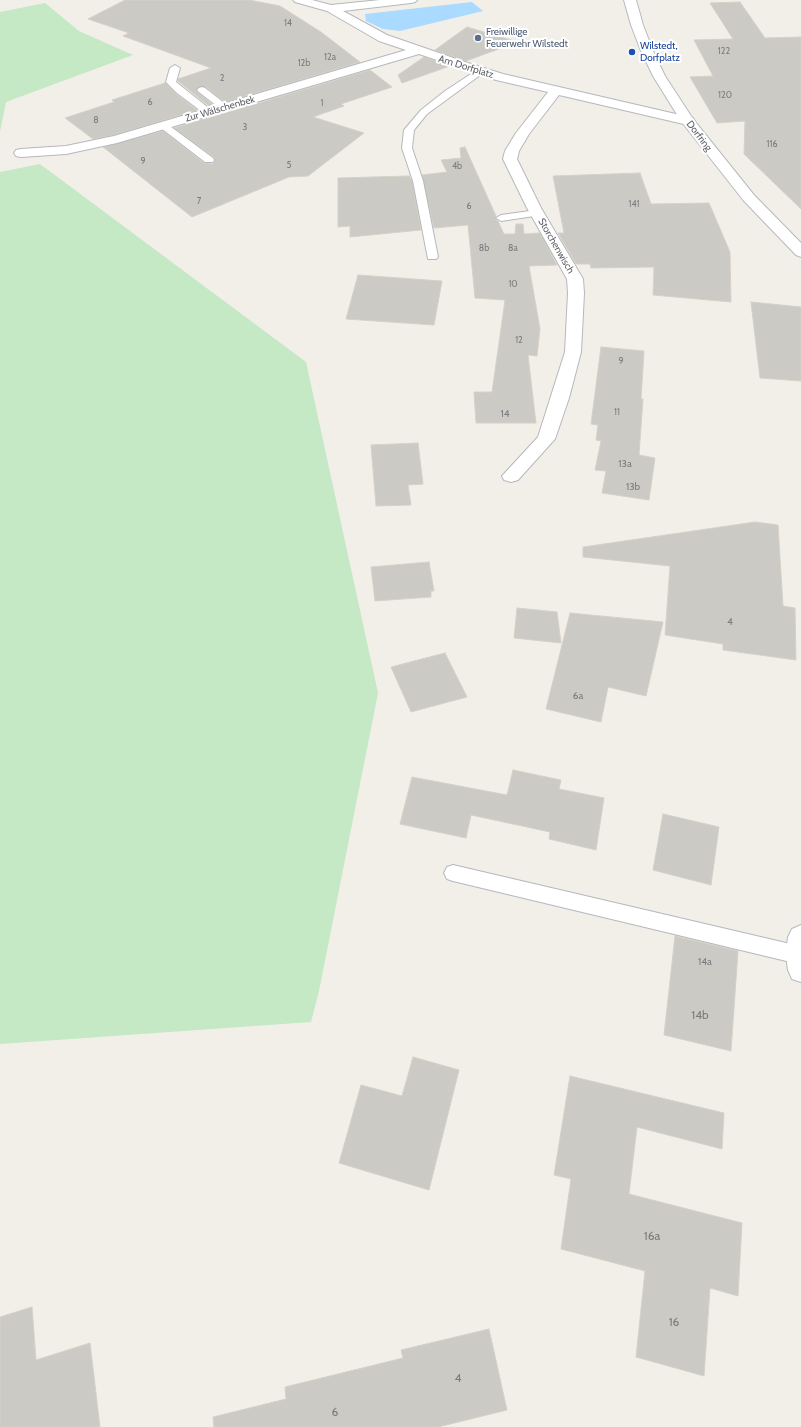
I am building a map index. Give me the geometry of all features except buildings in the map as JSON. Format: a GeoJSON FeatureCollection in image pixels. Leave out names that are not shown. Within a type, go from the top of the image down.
{"type":"FeatureCollection","features":[{"type":"Feature","properties":{"kind":"street"},"geometry":{"type":"LineString","coordinates":[[299,0],[331,9],[411,0]]}},
{"type":"Feature","properties":{"kind":"street","name":"Dorfring"},"geometry":{"type":"LineString","coordinates":[[630,0],[647,52],[659,76],[688,121],[749,198],[801,252]]}},
{"type":"Feature","properties":{"kind":"street","name":"Am Dorfplatz"},"geometry":{"type":"LineString","coordinates":[[331,9],[383,38],[417,51],[480,71],[555,91],[688,121]]}},
{"type":"Feature","properties":{"kind":"street","name":"Zur Wälschenbek"},"geometry":{"type":"LineString","coordinates":[[21,152],[66,150],[117,139],[417,51]]}},
{"type":"Feature","properties":{"kind":"street","name":"Storchenwisch"},"geometry":{"type":"LineString","coordinates":[[511,476],[546,439],[560,398],[573,352],[576,293],[575,279],[537,213],[510,158],[512,151],[523,133],[555,91]]}},
{"type":"Feature","properties":{"kind":"lane"},"geometry":{"type":"LineString","coordinates":[[175,68],[171,82],[180,91],[208,112]]}},
{"type":"Feature","properties":{"kind":"lane"},"geometry":{"type":"LineString","coordinates":[[432,257],[418,182],[407,148],[409,130],[424,112],[480,71]]}},
{"type":"Feature","properties":{"kind":"lane"},"geometry":{"type":"LineString","coordinates":[[202,90],[225,108]]}},
{"type":"Feature","properties":{"kind":"lane"},"geometry":{"type":"LineString","coordinates":[[164,126],[209,160]]}},
{"type":"Feature","properties":{"kind":"lane"},"geometry":{"type":"LineString","coordinates":[[501,218],[537,213]]}},
{"type":"Feature","properties":{"kind":"lane"},"geometry":{"type":"LineString","coordinates":[[452,872],[800,954]]}},
{"type":"Feature","properties":{"kind":"green space"},"geometry":{"type":"Polygon","coordinates":[[[45,3],[79,31],[133,55],[6,102],[0,132],[0,12],[45,3]]]}},
{"type":"Feature","properties":{"kind":"green space"},"geometry":{"type":"Polygon","coordinates":[[[40,164],[306,362],[378,693],[319,991],[311,1022],[0,1044],[0,172],[40,164]]]}},
{"type":"Feature","properties":{"kind":"water"},"geometry":{"type":"Polygon","coordinates":[[[472,2],[483,11],[400,31],[383,29],[366,21],[365,14],[472,2]]]}},
{"type":"Feature","properties":{"kind":"place","name":"Freiwillige Feuerwehr Wilstedt"},"geometry":{"type":"Point","coordinates":[478,38]}},
{"type":"Feature","properties":{"kind":"place","name":"Wilstedt, Dorfplatz"},"geometry":{"type":"Point","coordinates":[632,52]}}]}
